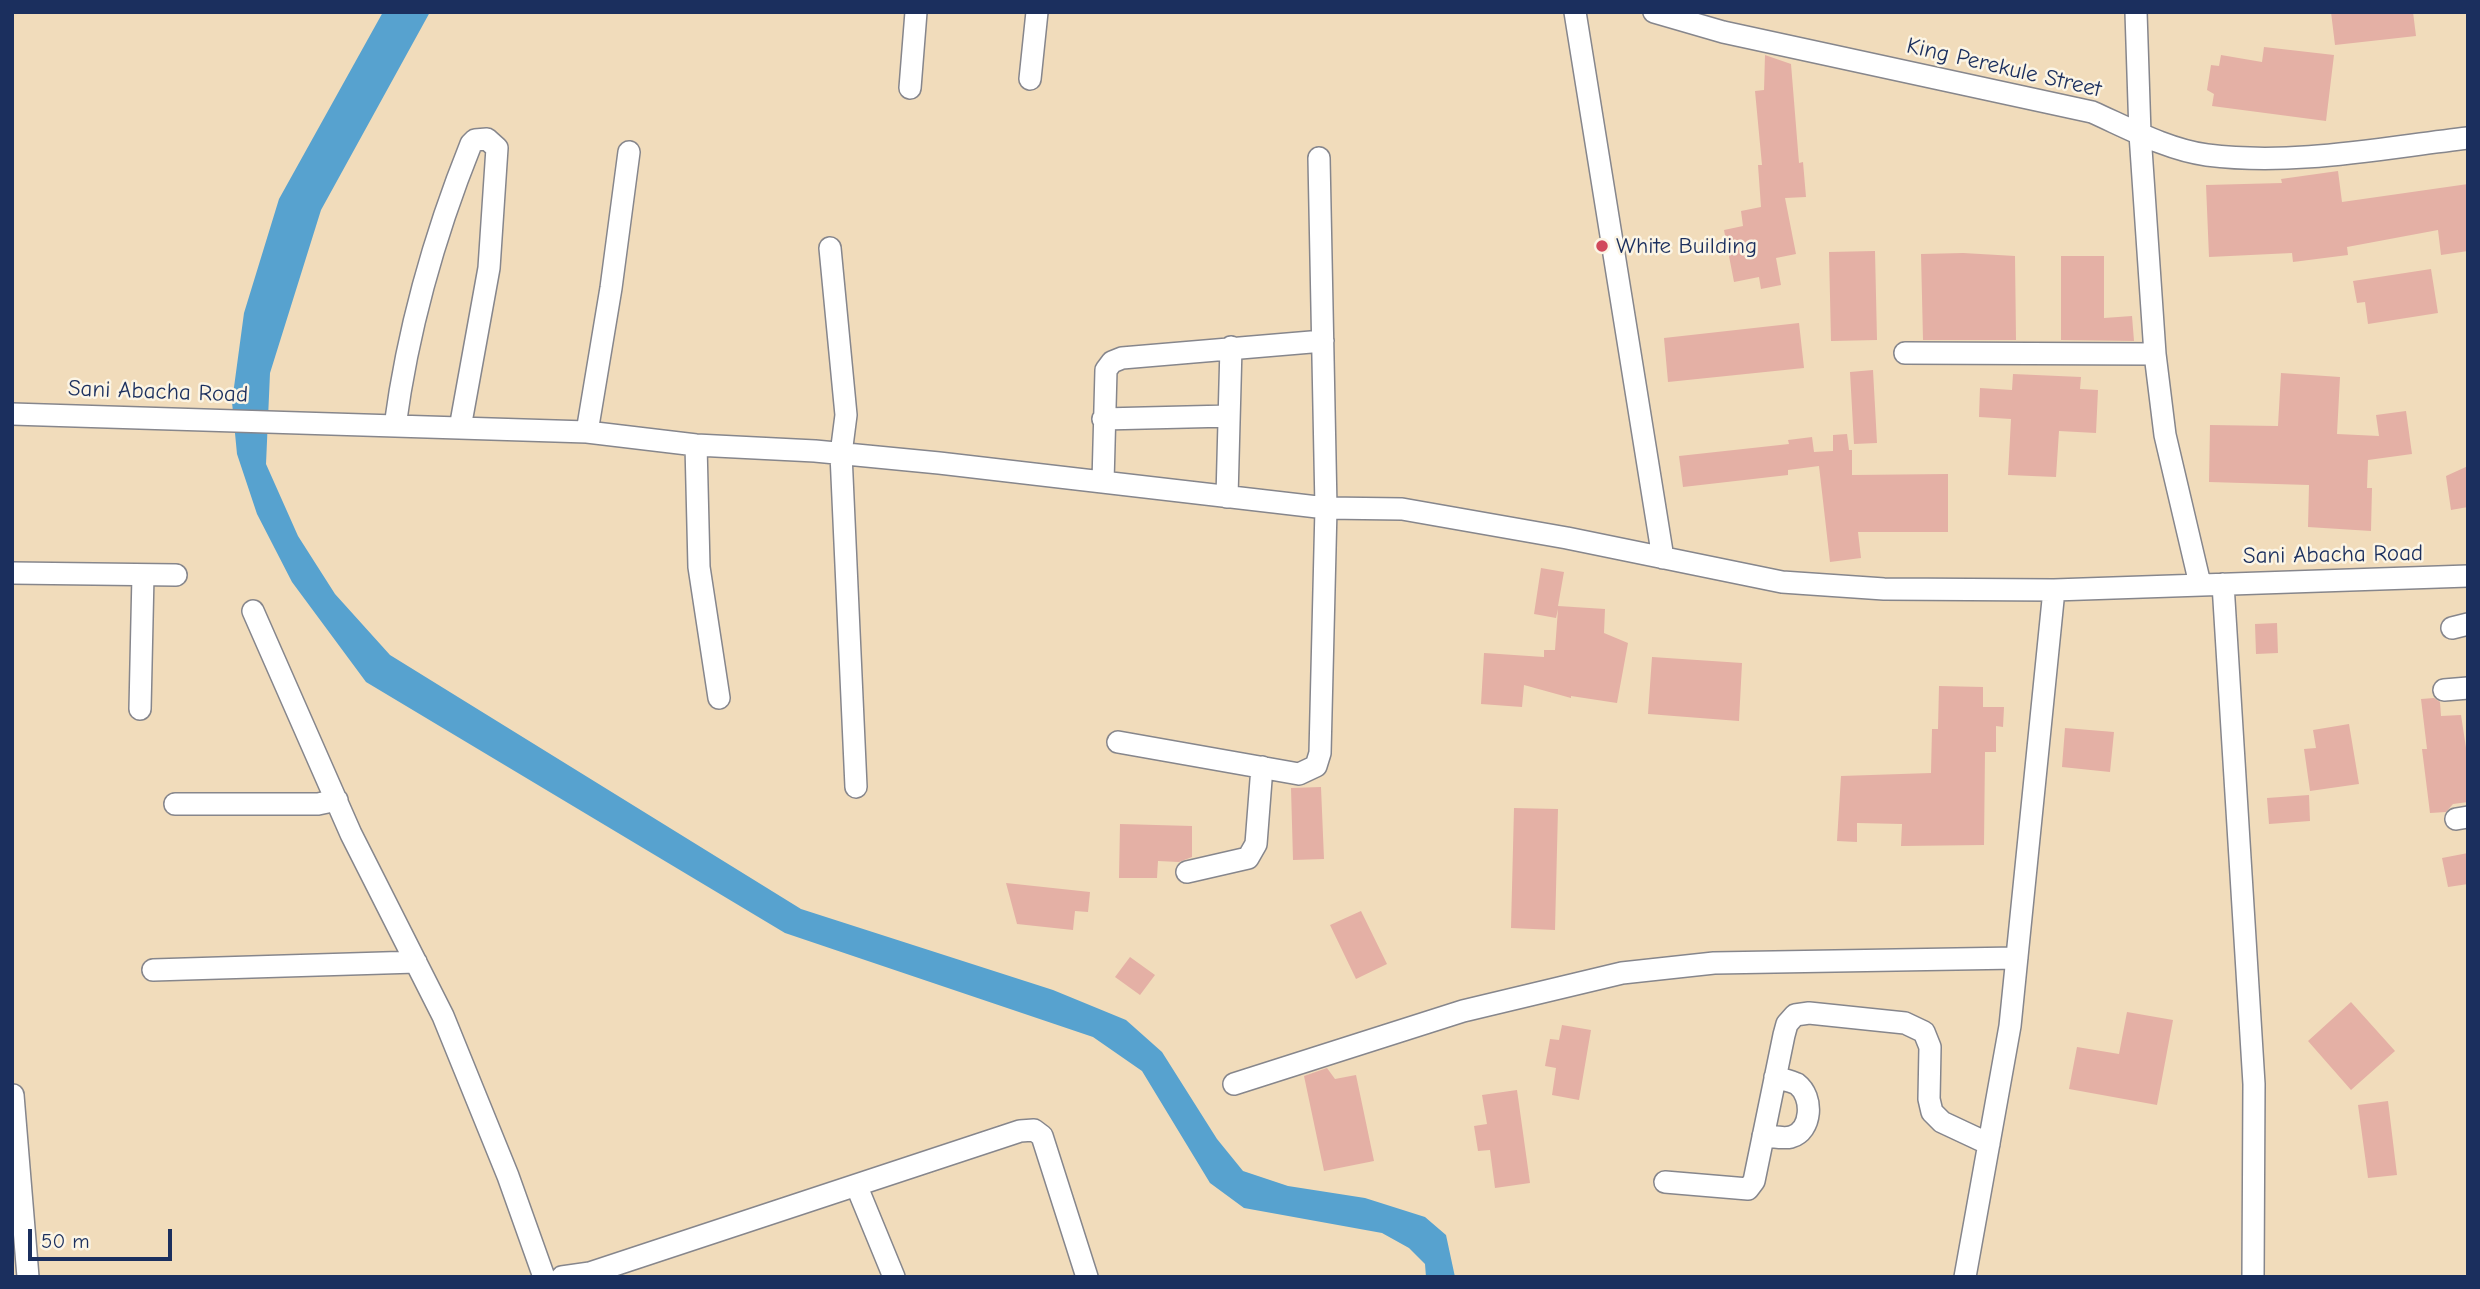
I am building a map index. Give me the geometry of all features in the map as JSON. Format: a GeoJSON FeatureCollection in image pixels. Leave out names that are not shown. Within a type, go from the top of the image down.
{"type":"FeatureCollection","features":[{"type":"Feature","properties":{"kind":"street"},"geometry":{"type":"LineString","coordinates":[[1030,79],[1037,12]]}},
{"type":"Feature","properties":{"kind":"street"},"geometry":{"type":"LineString","coordinates":[[1575,12],[1663,558]]}},
{"type":"Feature","properties":{"kind":"street","name":"King Perekule Street"},"geometry":{"type":"LineString","coordinates":[[1654,12],[1736,35],[2092,112],[2140,134],[2205,155],[2311,158],[2468,138]]}},
{"type":"Feature","properties":{"kind":"street"},"geometry":{"type":"LineString","coordinates":[[2136,12],[2140,134],[2155,354],[2165,435],[2200,584]]}},
{"type":"Feature","properties":{"kind":"street"},"geometry":{"type":"LineString","coordinates":[[910,88],[912,14]]}},
{"type":"Feature","properties":{"kind":"street"},"geometry":{"type":"LineString","coordinates":[[395,426],[401,377],[424,273],[471,144],[475,140],[487,139],[497,148],[489,268],[460,428]]}},
{"type":"Feature","properties":{"kind":"street"},"geometry":{"type":"LineString","coordinates":[[587,432],[611,288],[629,152]]}},
{"type":"Feature","properties":{"kind":"street"},"geometry":{"type":"LineString","coordinates":[[1118,743],[1299,774],[1316,766],[1320,753],[1326,508],[1319,158]]}},
{"type":"Feature","properties":{"kind":"street"},"geometry":{"type":"LineString","coordinates":[[830,248],[846,415],[841,454],[856,786]]}},
{"type":"Feature","properties":{"kind":"street"},"geometry":{"type":"LineString","coordinates":[[1103,482],[1106,370],[1112,362],[1122,358],[1230,346],[1323,341]]}},
{"type":"Feature","properties":{"kind":"street"},"geometry":{"type":"LineString","coordinates":[[1227,496],[1230,346]]}},
{"type":"Feature","properties":{"kind":"street"},"geometry":{"type":"LineString","coordinates":[[1905,353],[2155,354]]}},
{"type":"Feature","properties":{"kind":"street","name":"Sani Abacha Road"},"geometry":{"type":"LineString","coordinates":[[12,414],[587,432],[696,445],[841,454],[1326,508],[1402,509],[1782,582],[1884,589],[2054,590],[2468,576]]}},
{"type":"Feature","properties":{"kind":"street"},"geometry":{"type":"LineString","coordinates":[[1103,419],[1229,416]]}},
{"type":"Feature","properties":{"kind":"street"},"geometry":{"type":"LineString","coordinates":[[696,445],[699,567],[719,698]]}},
{"type":"Feature","properties":{"kind":"street"},"geometry":{"type":"LineString","coordinates":[[12,573],[176,575]]}},
{"type":"Feature","properties":{"kind":"street"},"geometry":{"type":"LineString","coordinates":[[140,709],[143,575]]}},
{"type":"Feature","properties":{"kind":"street"},"geometry":{"type":"LineString","coordinates":[[2223,584],[2254,1084],[2253,1277]]}},
{"type":"Feature","properties":{"kind":"street"},"geometry":{"type":"LineString","coordinates":[[1965,1277],[2010,1026],[2054,590]]}},
{"type":"Feature","properties":{"kind":"street"},"geometry":{"type":"LineString","coordinates":[[253,611],[337,800],[443,1016],[508,1175],[544,1277]]}},
{"type":"Feature","properties":{"kind":"street"},"geometry":{"type":"LineString","coordinates":[[2444,690],[2468,688]]}},
{"type":"Feature","properties":{"kind":"street"},"geometry":{"type":"LineString","coordinates":[[1186,872],[1248,858],[1256,844],[1262,767]]}},
{"type":"Feature","properties":{"kind":"street"},"geometry":{"type":"LineString","coordinates":[[175,804],[318,804],[337,800]]}},
{"type":"Feature","properties":{"kind":"street"},"geometry":{"type":"LineString","coordinates":[[1234,1084],[1463,1011],[1622,974],[1714,964],[2017,958]]}},
{"type":"Feature","properties":{"kind":"street"},"geometry":{"type":"LineString","coordinates":[[153,970],[416,962]]}},
{"type":"Feature","properties":{"kind":"street"},"geometry":{"type":"LineString","coordinates":[[1665,1182],[1748,1189],[1754,1181],[1787,1024],[1795,1015],[1809,1013],[1905,1023],[1924,1032],[1930,1047],[1929,1099],[1932,1112],[1942,1122],[1989,1143]]}},
{"type":"Feature","properties":{"kind":"street"},"geometry":{"type":"LineString","coordinates":[[1763,1136],[1790,1138],[1802,1131],[1808,1118],[1803,1092],[1797,1084],[1775,1077]]}},
{"type":"Feature","properties":{"kind":"street"},"geometry":{"type":"LineString","coordinates":[[13,1095],[28,1277]]}},
{"type":"Feature","properties":{"kind":"street"},"geometry":{"type":"LineString","coordinates":[[562,1277],[591,1275],[1020,1131],[1034,1129],[1042,1136],[1087,1277]]}},
{"type":"Feature","properties":{"kind":"street"},"geometry":{"type":"LineString","coordinates":[[857,1187],[894,1277]]}},
{"type":"Feature","properties":{"kind":"water"},"geometry":{"type":"Polygon","coordinates":[[[383,12],[430,12],[321,210],[270,373],[266,464],[298,536],[335,594],[390,655],[801,909],[1053,990],[1126,1020],[1162,1052],[1217,1139],[1243,1171],[1288,1186],[1365,1198],[1425,1217],[1446,1235],[1455,1277],[1426,1277],[1425,1264],[1409,1248],[1382,1233],[1244,1208],[1210,1183],[1142,1071],[1093,1037],[785,933],[366,682],[292,582],[257,514],[237,454],[232,402],[244,313],[279,199],[383,12]]]}},
{"type":"Feature","properties":{"kind":"building"},"geometry":{"type":"Polygon","coordinates":[[[2331,12],[2413,12],[2416,36],[2335,45],[2331,12]]]}},
{"type":"Feature","properties":{"kind":"building"},"geometry":{"type":"Polygon","coordinates":[[[2264,47],[2334,55],[2326,121],[2212,106],[2214,94],[2207,90],[2211,65],[2219,66],[2221,55],[2262,62],[2264,47]]]}},
{"type":"Feature","properties":{"kind":"building"},"geometry":{"type":"Polygon","coordinates":[[[1765,55],[1791,64],[1799,163],[1803,162],[1806,197],[1785,198],[1796,254],[1776,258],[1781,285],[1761,289],[1759,277],[1734,282],[1724,230],[1743,226],[1741,211],[1761,207],[1758,165],[1762,165],[1755,91],[1764,90],[1765,55]]]}},
{"type":"Feature","properties":{"kind":"building"},"geometry":{"type":"Polygon","coordinates":[[[2338,171],[2342,202],[2468,184],[2468,251],[2441,255],[2438,230],[2347,247],[2348,255],[2293,262],[2292,253],[2209,257],[2206,185],[2282,183],[2281,179],[2338,171]]]}},
{"type":"Feature","properties":{"kind":"building"},"geometry":{"type":"Polygon","coordinates":[[[1875,251],[1877,340],[1831,341],[1829,252],[1875,251]]]}},
{"type":"Feature","properties":{"kind":"building"},"geometry":{"type":"Polygon","coordinates":[[[1921,254],[2015,256],[2016,340],[1923,340],[1921,254]]]}},
{"type":"Feature","properties":{"kind":"building"},"geometry":{"type":"Polygon","coordinates":[[[2061,256],[2104,256],[2104,318],[2132,316],[2134,341],[2061,340],[2061,256]]]}},
{"type":"Feature","properties":{"kind":"building"},"geometry":{"type":"Polygon","coordinates":[[[2431,269],[2438,313],[2368,324],[2365,302],[2357,303],[2353,281],[2431,269]]]}},
{"type":"Feature","properties":{"kind":"building"},"geometry":{"type":"Polygon","coordinates":[[[1799,323],[1804,368],[1668,382],[1664,338],[1799,323]]]}},
{"type":"Feature","properties":{"kind":"building"},"geometry":{"type":"Polygon","coordinates":[[[1873,370],[1877,443],[1854,444],[1850,372],[1873,370]]]}},
{"type":"Feature","properties":{"kind":"building"},"geometry":{"type":"Polygon","coordinates":[[[2281,373],[2340,377],[2337,434],[2379,436],[2376,415],[2406,411],[2412,454],[2368,460],[2367,488],[2372,488],[2371,531],[2308,527],[2309,485],[2209,482],[2210,425],[2278,426],[2281,373]]]}},
{"type":"Feature","properties":{"kind":"building"},"geometry":{"type":"Polygon","coordinates":[[[2013,374],[2081,377],[2080,389],[2098,390],[2096,433],[2059,431],[2056,477],[2008,475],[2011,419],[1979,417],[1980,388],[2012,390],[2013,374]]]}},
{"type":"Feature","properties":{"kind":"building"},"geometry":{"type":"Polygon","coordinates":[[[1847,434],[1849,450],[1852,450],[1852,475],[1948,474],[1948,532],[1858,532],[1861,558],[1830,562],[1819,466],[1788,470],[1788,475],[1683,487],[1679,456],[1789,444],[1788,440],[1812,437],[1814,452],[1833,451],[1833,435],[1847,434]]]}},
{"type":"Feature","properties":{"kind":"building"},"geometry":{"type":"Polygon","coordinates":[[[2468,466],[2468,507],[2451,510],[2446,476],[2468,466]]]}},
{"type":"Feature","properties":{"kind":"building"},"geometry":{"type":"Polygon","coordinates":[[[1541,568],[1564,572],[1558,606],[1605,609],[1604,633],[1628,643],[1617,703],[1571,698],[1524,685],[1522,707],[1481,704],[1484,653],[1544,657],[1544,650],[1555,650],[1558,609],[1556,618],[1534,614],[1541,568]]]}},
{"type":"Feature","properties":{"kind":"building"},"geometry":{"type":"Polygon","coordinates":[[[2277,623],[2278,653],[2256,654],[2255,624],[2277,623]]]}},
{"type":"Feature","properties":{"kind":"building"},"geometry":{"type":"Polygon","coordinates":[[[1652,657],[1742,663],[1739,721],[1648,714],[1652,657]]]}},
{"type":"Feature","properties":{"kind":"building"},"geometry":{"type":"Polygon","coordinates":[[[1939,686],[1983,687],[1983,707],[2004,707],[2003,727],[1996,726],[1996,752],[1985,752],[1984,845],[1901,846],[1902,824],[1857,823],[1857,842],[1837,841],[1841,776],[1931,773],[1932,729],[1938,729],[1939,686]]]}},
{"type":"Feature","properties":{"kind":"building"},"geometry":{"type":"Polygon","coordinates":[[[2434,698],[2440,702],[2441,716],[2461,715],[2468,761],[2468,802],[2453,804],[2446,812],[2430,813],[2422,749],[2427,749],[2421,699],[2434,698]]]}},
{"type":"Feature","properties":{"kind":"building"},"geometry":{"type":"Polygon","coordinates":[[[2349,724],[2359,784],[2310,791],[2304,749],[2316,748],[2313,730],[2349,724]]]}},
{"type":"Feature","properties":{"kind":"building"},"geometry":{"type":"Polygon","coordinates":[[[2065,728],[2114,732],[2110,772],[2062,767],[2065,728]]]}},
{"type":"Feature","properties":{"kind":"building"},"geometry":{"type":"Polygon","coordinates":[[[1321,787],[1324,859],[1293,860],[1291,788],[1321,787]]]}},
{"type":"Feature","properties":{"kind":"building"},"geometry":{"type":"Polygon","coordinates":[[[2309,795],[2310,821],[2269,824],[2267,798],[2309,795]]]}},
{"type":"Feature","properties":{"kind":"building"},"geometry":{"type":"Polygon","coordinates":[[[1514,808],[1558,809],[1555,930],[1511,928],[1514,808]]]}},
{"type":"Feature","properties":{"kind":"building"},"geometry":{"type":"Polygon","coordinates":[[[1120,824],[1192,826],[1192,857],[1179,862],[1158,861],[1157,878],[1119,878],[1120,824]]]}},
{"type":"Feature","properties":{"kind":"building"},"geometry":{"type":"Polygon","coordinates":[[[2468,853],[2468,884],[2448,887],[2442,858],[2468,853]]]}},
{"type":"Feature","properties":{"kind":"building"},"geometry":{"type":"Polygon","coordinates":[[[1006,883],[1090,892],[1088,912],[1075,911],[1073,930],[1017,924],[1006,883]]]}},
{"type":"Feature","properties":{"kind":"building"},"geometry":{"type":"Polygon","coordinates":[[[1361,911],[1387,964],[1356,979],[1330,925],[1361,911]]]}},
{"type":"Feature","properties":{"kind":"building"},"geometry":{"type":"Polygon","coordinates":[[[1130,957],[1155,975],[1140,995],[1115,977],[1130,957]]]}},
{"type":"Feature","properties":{"kind":"building"},"geometry":{"type":"Polygon","coordinates":[[[2351,1002],[2395,1051],[2351,1090],[2308,1041],[2351,1002]]]}},
{"type":"Feature","properties":{"kind":"building"},"geometry":{"type":"Polygon","coordinates":[[[2127,1012],[2173,1020],[2157,1105],[2069,1089],[2077,1047],[2119,1054],[2127,1012]]]}},
{"type":"Feature","properties":{"kind":"building"},"geometry":{"type":"Polygon","coordinates":[[[1562,1025],[1591,1030],[1579,1100],[1552,1095],[1556,1068],[1545,1066],[1550,1039],[1559,1040],[1562,1025]]]}},
{"type":"Feature","properties":{"kind":"building"},"geometry":{"type":"Polygon","coordinates":[[[1327,1068],[1335,1079],[1356,1075],[1374,1161],[1324,1171],[1304,1076],[1327,1068]]]}},
{"type":"Feature","properties":{"kind":"building"},"geometry":{"type":"Polygon","coordinates":[[[1517,1090],[1530,1183],[1495,1188],[1490,1150],[1478,1151],[1474,1126],[1487,1124],[1482,1095],[1517,1090]]]}},
{"type":"Feature","properties":{"kind":"building"},"geometry":{"type":"Polygon","coordinates":[[[2388,1101],[2397,1175],[2368,1178],[2358,1105],[2388,1101]]]}},
{"type":"Feature","properties":{"kind":"place","name":"White Building"},"geometry":{"type":"Point","coordinates":[1602,246]}}]}
